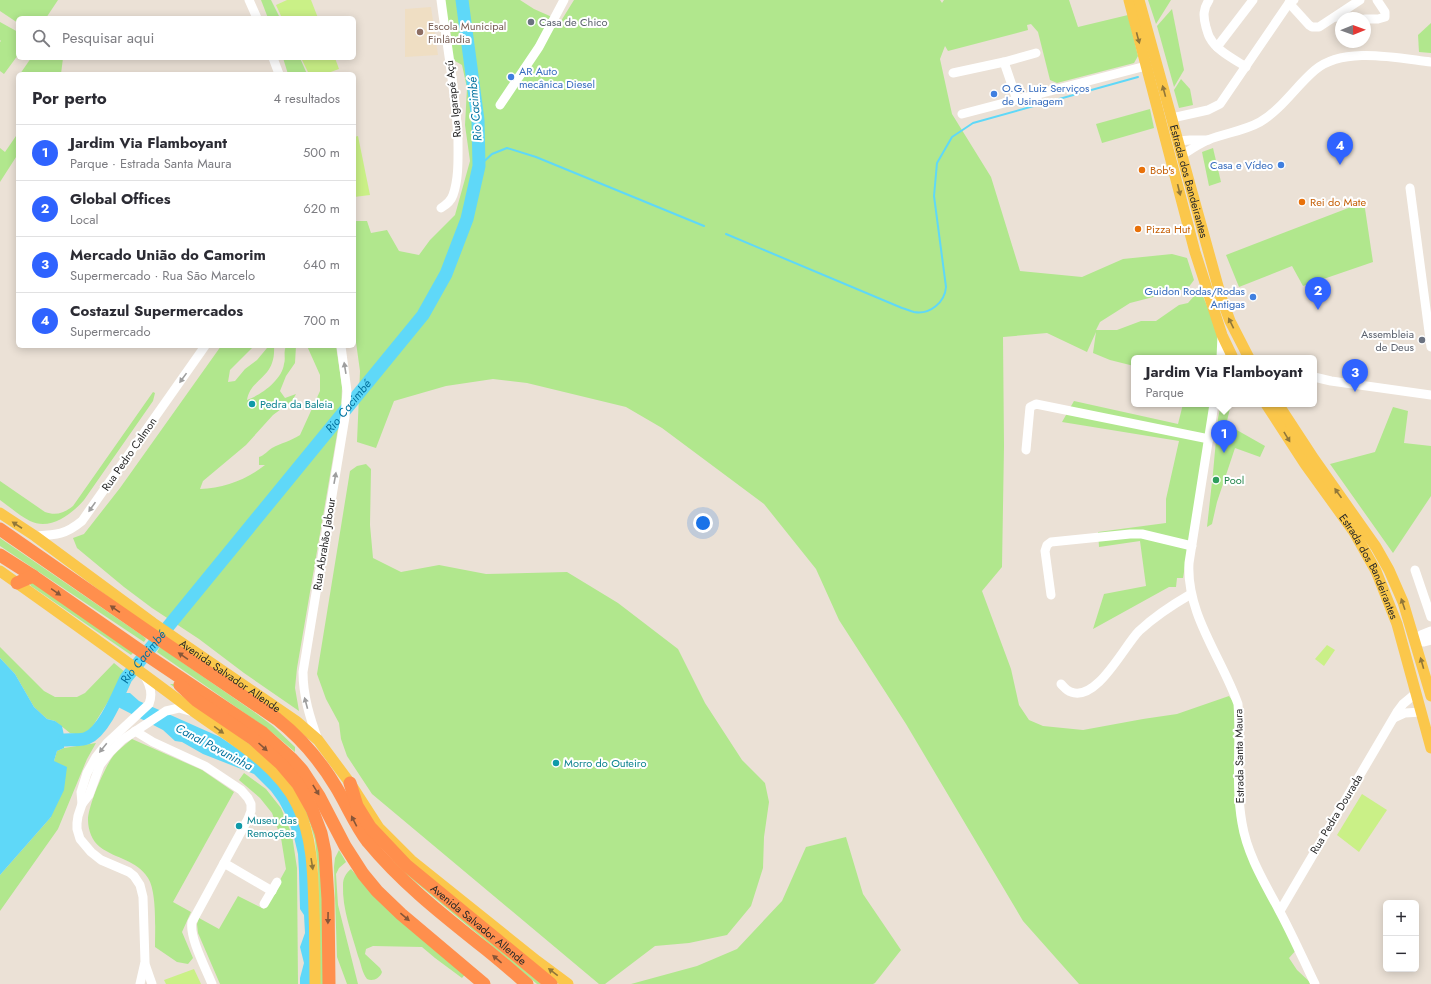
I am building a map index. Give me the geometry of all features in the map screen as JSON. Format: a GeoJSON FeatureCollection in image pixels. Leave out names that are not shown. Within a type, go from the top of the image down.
{"type":"FeatureCollection","features":[{"type":"Feature","properties":{"kind":"highway","name":"Avenida Salvador Allende"},"geometry":{"type":"LineString","coordinates":[[0,529],[167,638],[277,719],[306,744],[323,766],[337,788],[357,827],[368,842],[551,984]]}},
{"type":"Feature","properties":{"kind":"highway"},"geometry":{"type":"LineString","coordinates":[[0,555],[263,734],[292,759],[311,782],[345,846],[363,874],[377,891],[400,914],[484,984]]}},
{"type":"Feature","properties":{"kind":"highway"},"geometry":{"type":"LineString","coordinates":[[17,582],[32,576]]}},
{"type":"Feature","properties":{"kind":"highway"},"geometry":{"type":"LineString","coordinates":[[150,657],[196,700],[252,738],[281,764],[298,784],[312,809],[321,833],[325,852],[328,894],[329,984]]}},
{"type":"Feature","properties":{"kind":"highway"},"geometry":{"type":"LineString","coordinates":[[350,783],[357,806],[370,827],[401,869]]}},
{"type":"Feature","properties":{"kind":"highway"},"geometry":{"type":"LineString","coordinates":[[328,894],[331,881],[331,861],[333,853],[337,846],[348,838],[369,836],[401,869]]}},
{"type":"Feature","properties":{"kind":"highway","name":"Avenida Salvador Allende"},"geometry":{"type":"LineString","coordinates":[[401,869],[437,911],[527,984]]}},
{"type":"Feature","properties":{"kind":"main road","name":"Estrada dos Bandeirantes"},"geometry":{"type":"LineString","coordinates":[[1129,0],[1195,252],[1222,335],[1231,355]]}},
{"type":"Feature","properties":{"kind":"main road","name":"Estrada dos Bandeirantes"},"geometry":{"type":"LineString","coordinates":[[1139,0],[1221,297],[1230,321],[1247,355]]}},
{"type":"Feature","properties":{"kind":"main road","name":"Estrada dos Bandeirantes"},"geometry":{"type":"LineString","coordinates":[[1268,407],[1305,464],[1354,532],[1376,571],[1397,624],[1431,748]]}},
{"type":"Feature","properties":{"kind":"main road","name":"Estrada dos Bandeirantes"},"geometry":{"type":"LineString","coordinates":[[1280,407],[1383,558],[1396,583],[1431,696]]}},
{"type":"Feature","properties":{"kind":"main road","name":"Avenida Salvador Allende"},"geometry":{"type":"LineString","coordinates":[[0,513],[35,536],[150,627]]}},
{"type":"Feature","properties":{"kind":"main road"},"geometry":{"type":"LineString","coordinates":[[0,571],[124,658],[267,766],[287,789],[297,805],[305,825],[313,870],[315,984]]}},
{"type":"Feature","properties":{"kind":"main road"},"geometry":{"type":"LineString","coordinates":[[1397,624],[1415,642],[1409,667]]}},
{"type":"Feature","properties":{"kind":"main road","name":"Avenida Salvador Allende"},"geometry":{"type":"LineString","coordinates":[[167,638],[296,721],[318,740],[350,783],[380,828],[411,860],[568,984]]}},
{"type":"Feature","properties":{"kind":"main road"},"geometry":{"type":"LineString","coordinates":[[1422,714],[1431,727]]}},
{"type":"Feature","properties":{"kind":"street"},"geometry":{"type":"LineString","coordinates":[[249,0],[256,16]]}},
{"type":"Feature","properties":{"kind":"street","name":"Rua Igarapé Açú"},"geometry":{"type":"LineString","coordinates":[[441,0],[457,117],[457,175],[453,196],[448,204],[441,208]]}},
{"type":"Feature","properties":{"kind":"street"},"geometry":{"type":"LineString","coordinates":[[500,105],[539,47],[564,0]]}},
{"type":"Feature","properties":{"kind":"street"},"geometry":{"type":"LineString","coordinates":[[1209,0],[1205,6],[1204,19],[1209,38],[1217,47],[1246,67]]}},
{"type":"Feature","properties":{"kind":"street"},"geometry":{"type":"LineString","coordinates":[[1217,47],[1253,0]]}},
{"type":"Feature","properties":{"kind":"street"},"geometry":{"type":"LineString","coordinates":[[1342,12],[1360,0]]}},
{"type":"Feature","properties":{"kind":"street"},"geometry":{"type":"LineString","coordinates":[[1371,19],[1384,17],[1385,12],[1378,0]]}},
{"type":"Feature","properties":{"kind":"street"},"geometry":{"type":"LineString","coordinates":[[1172,118],[1208,110],[1220,104],[1291,1],[1312,27],[1319,27],[1335,17]]}},
{"type":"Feature","properties":{"kind":"street"},"geometry":{"type":"LineString","coordinates":[[953,73],[1004,62],[1036,53]]}},
{"type":"Feature","properties":{"kind":"street"},"geometry":{"type":"LineString","coordinates":[[1182,155],[1209,140],[1243,130],[1260,122],[1274,112],[1316,69],[1328,62],[1351,56],[1384,57],[1431,62]]}},
{"type":"Feature","properties":{"kind":"street"},"geometry":{"type":"LineString","coordinates":[[274,60],[278,72]]}},
{"type":"Feature","properties":{"kind":"street"},"geometry":{"type":"LineString","coordinates":[[1004,62],[1018,100]]}},
{"type":"Feature","properties":{"kind":"street"},"geometry":{"type":"LineString","coordinates":[[962,114],[1146,66]]}},
{"type":"Feature","properties":{"kind":"street"},"geometry":{"type":"LineString","coordinates":[[1178,141],[1209,140]]}},
{"type":"Feature","properties":{"kind":"street"},"geometry":{"type":"LineString","coordinates":[[1410,188],[1431,346]]}},
{"type":"Feature","properties":{"kind":"street"},"geometry":{"type":"LineString","coordinates":[[1221,355],[1222,335]]}},
{"type":"Feature","properties":{"kind":"street","name":"Rua Pedro Calmon"},"geometry":{"type":"LineString","coordinates":[[35,536],[61,534],[74,528],[82,521],[205,348]]}},
{"type":"Feature","properties":{"kind":"street","name":"Rua Abrahão Jabour"},"geometry":{"type":"LineString","coordinates":[[318,740],[305,700],[303,672],[345,417],[348,391],[341,348]]}},
{"type":"Feature","properties":{"kind":"street"},"geometry":{"type":"LineString","coordinates":[[1317,378],[1431,395]]}},
{"type":"Feature","properties":{"kind":"street"},"geometry":{"type":"LineString","coordinates":[[1026,450],[1030,407],[1036,404],[1209,439]]}},
{"type":"Feature","properties":{"kind":"street","name":"Estrada Santa Maura"},"geometry":{"type":"LineString","coordinates":[[1214,407],[1192,546],[1188,575],[1189,585],[1205,634],[1234,691],[1238,704],[1239,786],[1242,823],[1246,841],[1255,864],[1280,911],[1315,984]]}},
{"type":"Feature","properties":{"kind":"street"},"geometry":{"type":"LineString","coordinates":[[1051,595],[1045,551],[1050,542],[1142,534],[1192,546]]}},
{"type":"Feature","properties":{"kind":"street"},"geometry":{"type":"LineString","coordinates":[[1415,570],[1431,616]]}},
{"type":"Feature","properties":{"kind":"street"},"geometry":{"type":"LineString","coordinates":[[1061,684],[1069,692],[1075,693],[1089,690],[1110,671],[1138,633],[1154,617],[1191,594]]}},
{"type":"Feature","properties":{"kind":"street"},"geometry":{"type":"LineString","coordinates":[[1415,642],[1421,634],[1431,631]]}},
{"type":"Feature","properties":{"kind":"street"},"geometry":{"type":"LineString","coordinates":[[1415,642],[1431,640]]}},
{"type":"Feature","properties":{"kind":"street"},"geometry":{"type":"LineString","coordinates":[[82,804],[81,792],[83,785],[96,757],[107,742],[145,710],[150,703],[150,687],[143,673]]}},
{"type":"Feature","properties":{"kind":"street","name":"Rua Pedra Dourada"},"geometry":{"type":"LineString","coordinates":[[1280,911],[1400,707],[1415,694]]}},
{"type":"Feature","properties":{"kind":"street"},"geometry":{"type":"LineString","coordinates":[[140,984],[145,962],[143,897],[140,886],[134,876],[129,872],[101,860],[83,843],[77,829],[78,816],[82,804],[89,795],[97,772],[115,746],[166,711],[179,708],[196,713]]}},
{"type":"Feature","properties":{"kind":"street"},"geometry":{"type":"LineString","coordinates":[[1394,718],[1406,713],[1422,714]]}},
{"type":"Feature","properties":{"kind":"street"},"geometry":{"type":"LineString","coordinates":[[135,731],[153,742],[184,755],[211,769],[241,790],[248,798],[251,807],[250,815],[193,918],[191,927],[192,936],[212,984]]}},
{"type":"Feature","properties":{"kind":"street"},"geometry":{"type":"LineString","coordinates":[[224,863],[272,891]]}},
{"type":"Feature","properties":{"kind":"street"},"geometry":{"type":"LineString","coordinates":[[264,904],[277,882]]}},
{"type":"Feature","properties":{"kind":"street"},"geometry":{"type":"LineString","coordinates":[[145,962],[152,984]]}},
{"type":"Feature","properties":{"kind":"shaded area","name":"Escola Municipal Finlândia"},"geometry":{"type":"Polygon","coordinates":[[[431,7],[438,55],[405,57],[405,9],[431,7]]]}},
{"type":"Feature","properties":{"kind":"green space"},"geometry":{"type":"Polygon","coordinates":[[[0,0],[58,0],[47,16],[16,16],[16,22],[0,11],[0,0]]]}},
{"type":"Feature","properties":{"kind":"green space"},"geometry":{"type":"Polygon","coordinates":[[[261,0],[271,0],[279,16],[267,16],[261,0]]]}},
{"type":"Feature","properties":{"kind":"green space"},"geometry":{"type":"Polygon","coordinates":[[[287,0],[311,0],[317,16],[281,16],[276,5],[287,0]]]}},
{"type":"Feature","properties":{"kind":"green space"},"geometry":{"type":"Polygon","coordinates":[[[443,0],[520,0],[534,9],[561,21],[574,0],[940,0],[942,3],[944,0],[1069,0],[1078,27],[1128,15],[1138,56],[1134,63],[1057,83],[1050,80],[1038,32],[1031,24],[1027,25],[1028,30],[948,51],[945,46],[940,59],[952,114],[991,177],[1020,271],[1082,277],[1123,259],[1172,254],[1187,258],[1194,280],[1188,288],[1130,303],[1100,322],[1096,330],[1117,330],[1141,321],[1156,321],[1179,305],[1188,303],[1200,289],[1215,325],[1218,339],[1218,355],[1131,355],[1131,365],[1110,360],[1093,353],[1096,332],[1087,352],[1047,333],[1003,337],[1004,446],[1002,567],[982,591],[1011,669],[1019,705],[1029,720],[1043,726],[1083,730],[1177,714],[1229,696],[1234,703],[1240,830],[1297,949],[1289,958],[1297,970],[1312,984],[1079,984],[1023,921],[906,724],[839,620],[816,569],[764,504],[662,428],[626,407],[527,383],[493,379],[446,386],[394,401],[376,448],[357,442],[360,371],[356,342],[356,221],[367,221],[371,233],[387,230],[399,251],[419,255],[430,240],[455,215],[470,161],[465,125],[467,88],[462,65],[450,58],[452,48],[450,27],[445,17],[443,0]]]}},
{"type":"Feature","properties":{"kind":"green space"},"geometry":{"type":"Polygon","coordinates":[[[1148,0],[1171,0],[1156,24],[1148,0]]]}},
{"type":"Feature","properties":{"kind":"green space"},"geometry":{"type":"Polygon","coordinates":[[[1172,9],[1184,70],[1174,87],[1157,26],[1172,9]]]}},
{"type":"Feature","properties":{"kind":"green space"},"geometry":{"type":"Polygon","coordinates":[[[0,22],[16,31],[16,58],[4,74],[0,71],[0,22]]]}},
{"type":"Feature","properties":{"kind":"green space"},"geometry":{"type":"Polygon","coordinates":[[[1431,23],[1431,53],[1419,52],[1418,35],[1431,23]]]}},
{"type":"Feature","properties":{"kind":"green space"},"geometry":{"type":"Polygon","coordinates":[[[30,60],[63,60],[61,72],[21,72],[30,60]]]}},
{"type":"Feature","properties":{"kind":"green space"},"geometry":{"type":"Polygon","coordinates":[[[284,60],[301,60],[306,72],[287,72],[284,60]]]}},
{"type":"Feature","properties":{"kind":"green space"},"geometry":{"type":"Polygon","coordinates":[[[302,60],[336,60],[339,69],[331,72],[308,72],[302,60]]]}},
{"type":"Feature","properties":{"kind":"green space"},"geometry":{"type":"Polygon","coordinates":[[[1181,79],[1190,89],[1193,105],[1179,108],[1174,90],[1181,79]]]}},
{"type":"Feature","properties":{"kind":"green space"},"geometry":{"type":"Polygon","coordinates":[[[1150,109],[1154,128],[1102,143],[1096,124],[1150,109]]]}},
{"type":"Feature","properties":{"kind":"green space"},"geometry":{"type":"Polygon","coordinates":[[[16,136],[16,157],[0,182],[0,148],[5,152],[16,136]]]}},
{"type":"Feature","properties":{"kind":"green space"},"geometry":{"type":"Polygon","coordinates":[[[356,136],[358,136],[370,195],[356,197],[356,136]]]}},
{"type":"Feature","properties":{"kind":"green space"},"geometry":{"type":"Polygon","coordinates":[[[1213,148],[1221,182],[1209,186],[1202,152],[1213,148]]]}},
{"type":"Feature","properties":{"kind":"green space"},"geometry":{"type":"Polygon","coordinates":[[[1364,202],[1373,262],[1303,286],[1292,266],[1239,287],[1226,255],[1364,202]]]}},
{"type":"Feature","properties":{"kind":"green space"},"geometry":{"type":"Polygon","coordinates":[[[220,348],[252,348],[230,370],[228,382],[235,381],[267,348],[274,348],[274,357],[271,365],[267,372],[253,386],[249,392],[247,400],[264,391],[279,376],[285,362],[286,348],[296,348],[295,363],[286,376],[280,391],[285,398],[296,394],[292,401],[273,415],[246,445],[203,481],[200,489],[226,485],[250,475],[265,465],[259,465],[259,457],[272,448],[300,435],[320,391],[320,375],[308,348],[336,348],[342,386],[341,411],[297,668],[295,688],[299,711],[244,673],[199,639],[152,608],[77,548],[73,538],[84,534],[120,488],[220,348]]]}},
{"type":"Feature","properties":{"kind":"green space"},"geometry":{"type":"Polygon","coordinates":[[[153,392],[155,393],[153,401],[84,500],[73,511],[60,520],[45,524],[38,524],[26,519],[0,500],[0,481],[45,512],[56,514],[73,506],[153,392]]]}},
{"type":"Feature","properties":{"kind":"green space"},"geometry":{"type":"Polygon","coordinates":[[[1074,401],[1178,424],[1182,407],[1212,407],[1183,578],[1177,578],[1176,587],[1169,587],[1093,629],[1104,594],[1146,586],[1140,541],[1099,547],[1098,532],[1166,523],[1166,499],[1179,441],[1062,422],[1074,401]]]}},
{"type":"Feature","properties":{"kind":"green space"},"geometry":{"type":"Polygon","coordinates":[[[1220,407],[1230,407],[1227,421],[1235,429],[1265,446],[1260,457],[1235,448],[1217,502],[1212,524],[1207,527],[1213,473],[1220,407]]]}},
{"type":"Feature","properties":{"kind":"green space"},"geometry":{"type":"Polygon","coordinates":[[[1393,407],[1408,411],[1404,443],[1431,446],[1431,496],[1393,553],[1330,464],[1375,452],[1393,407]]]}},
{"type":"Feature","properties":{"kind":"green space"},"geometry":{"type":"Polygon","coordinates":[[[366,464],[371,469],[370,525],[373,558],[401,572],[439,565],[486,574],[567,572],[618,603],[678,649],[705,703],[742,760],[765,783],[769,802],[764,837],[763,868],[751,906],[727,935],[689,943],[655,946],[605,984],[599,984],[372,794],[347,756],[341,739],[339,723],[326,699],[317,674],[350,471],[357,466],[366,464]]]}},
{"type":"Feature","properties":{"kind":"green space"},"geometry":{"type":"Polygon","coordinates":[[[0,538],[143,636],[146,639],[144,642],[0,546],[0,538]]]}},
{"type":"Feature","properties":{"kind":"green space"},"geometry":{"type":"Polygon","coordinates":[[[32,581],[135,651],[131,655],[31,586],[30,584],[32,581]]]}},
{"type":"Feature","properties":{"kind":"green space"},"geometry":{"type":"Polygon","coordinates":[[[1327,645],[1335,650],[1324,666],[1315,659],[1327,645]]]}},
{"type":"Feature","properties":{"kind":"green space"},"geometry":{"type":"Polygon","coordinates":[[[0,647],[44,691],[55,697],[77,697],[85,693],[114,663],[126,673],[91,729],[81,735],[70,733],[55,721],[47,719],[34,707],[15,674],[0,658],[0,647]]]}},
{"type":"Feature","properties":{"kind":"green space"},"geometry":{"type":"Polygon","coordinates":[[[160,647],[273,726],[295,747],[295,752],[269,730],[157,652],[160,647]]]}},
{"type":"Feature","properties":{"kind":"green space"},"geometry":{"type":"Polygon","coordinates":[[[170,684],[174,684],[266,754],[300,793],[321,851],[325,984],[320,984],[318,869],[315,840],[310,823],[264,756],[170,684]]]}},
{"type":"Feature","properties":{"kind":"green space"},"geometry":{"type":"Polygon","coordinates":[[[132,739],[202,770],[234,792],[173,902],[191,912],[182,932],[193,958],[188,964],[177,962],[155,947],[154,901],[151,884],[148,878],[132,863],[106,851],[97,845],[89,828],[88,820],[91,805],[106,768],[116,753],[132,739]]]}},
{"type":"Feature","properties":{"kind":"green space"},"geometry":{"type":"Polygon","coordinates":[[[96,743],[87,759],[58,829],[0,911],[0,875],[51,817],[54,761],[57,751],[64,748],[96,743]]]}},
{"type":"Feature","properties":{"kind":"green space"},"geometry":{"type":"Polygon","coordinates":[[[244,773],[266,789],[281,808],[292,835],[297,868],[298,984],[220,984],[198,933],[197,924],[199,918],[219,929],[238,896],[264,909],[286,869],[281,838],[272,813],[260,798],[239,780],[244,773]]]}},
{"type":"Feature","properties":{"kind":"green space"},"geometry":{"type":"Polygon","coordinates":[[[1362,794],[1387,810],[1359,852],[1337,835],[1362,794]]]}},
{"type":"Feature","properties":{"kind":"green space"},"geometry":{"type":"Polygon","coordinates":[[[846,837],[863,894],[901,950],[875,983],[631,984],[697,966],[737,949],[782,901],[806,847],[846,837]]]}},
{"type":"Feature","properties":{"kind":"green space"},"geometry":{"type":"Polygon","coordinates":[[[339,850],[346,862],[339,868],[336,874],[338,905],[358,984],[347,984],[337,957],[334,867],[335,858],[339,850]]]}},
{"type":"Feature","properties":{"kind":"green space"},"geometry":{"type":"Polygon","coordinates":[[[381,851],[541,984],[537,984],[406,874],[381,851]]]}},
{"type":"Feature","properties":{"kind":"green space"},"geometry":{"type":"Polygon","coordinates":[[[351,869],[376,898],[467,972],[462,978],[422,947],[373,946],[366,949],[365,954],[380,968],[382,972],[376,979],[367,979],[358,956],[344,903],[344,880],[346,874],[351,869]]]}},
{"type":"Feature","properties":{"kind":"green space"},"geometry":{"type":"Polygon","coordinates":[[[194,969],[201,984],[166,984],[164,980],[194,969]]]}},
{"type":"Feature","properties":{"kind":"water"},"geometry":{"type":"Polygon","coordinates":[[[0,658],[15,674],[34,707],[47,719],[55,721],[62,726],[65,740],[64,748],[57,751],[54,761],[67,767],[64,790],[51,817],[0,875],[0,658]]]}},
{"type":"Feature","properties":{"kind":"water","name":"Canal Pavuninha"},"geometry":{"type":"Polygon","coordinates":[[[122,693],[130,693],[139,701],[220,737],[267,768],[289,793],[309,850],[310,984],[300,984],[304,963],[300,947],[305,933],[304,915],[300,909],[298,854],[288,819],[279,802],[271,791],[254,774],[203,754],[182,742],[175,741],[163,730],[116,706],[122,693]]]}},
{"type":"Feature","properties":{"kind":"waterway","name":"Rio Cacimbé"},"geometry":{"type":"LineString","coordinates":[[65,740],[85,739],[99,728],[115,703],[126,678],[423,315],[446,274],[467,219],[479,166],[478,120],[462,0]]}},
{"type":"Feature","properties":{"kind":"waterway"},"geometry":{"type":"LineString","coordinates":[[726,234],[902,308],[914,312],[926,311],[936,306],[940,302],[943,298],[946,287],[934,196],[937,163],[952,137],[973,123],[1138,77]]}},
{"type":"Feature","properties":{"kind":"waterway"},"geometry":{"type":"LineString","coordinates":[[479,166],[492,154],[507,148],[536,157],[704,226]]}},
{"type":"Feature","properties":{"kind":"place","name":"Casa de Chico"},"geometry":{"type":"Point","coordinates":[531,22]}},
{"type":"Feature","properties":{"kind":"place","name":"Escola Municipal Finlândia"},"geometry":{"type":"Point","coordinates":[420,32]}},
{"type":"Feature","properties":{"kind":"place","name":"AR Auto mecânica Diesel"},"geometry":{"type":"Point","coordinates":[511,77]}},
{"type":"Feature","properties":{"kind":"place","name":"O.G. Luiz Serviços de Usinagem"},"geometry":{"type":"Point","coordinates":[994,94]}},
{"type":"Feature","properties":{"kind":"place","name":"Casa e Vídeo"},"geometry":{"type":"Point","coordinates":[1281,165]}},
{"type":"Feature","properties":{"kind":"place","name":"Costazul Supermercados"},"geometry":{"type":"Point","coordinates":[1340,165]}},
{"type":"Feature","properties":{"kind":"place","name":"Bob's"},"geometry":{"type":"Point","coordinates":[1142,170]}},
{"type":"Feature","properties":{"kind":"place","name":"Rei do Mate"},"geometry":{"type":"Point","coordinates":[1302,202]}},
{"type":"Feature","properties":{"kind":"place","name":"Pizza Hut"},"geometry":{"type":"Point","coordinates":[1138,229]}},
{"type":"Feature","properties":{"kind":"place","name":"Guidon Rodas/Rodas Antigas"},"geometry":{"type":"Point","coordinates":[1253,297]}},
{"type":"Feature","properties":{"kind":"place","name":"Global Offices"},"geometry":{"type":"Point","coordinates":[1318,310]}},
{"type":"Feature","properties":{"kind":"place","name":"Assembleia de Deus"},"geometry":{"type":"Point","coordinates":[1422,340]}},
{"type":"Feature","properties":{"kind":"place","name":"Mercado União do Camorim"},"geometry":{"type":"Point","coordinates":[1355,392]}},
{"type":"Feature","properties":{"kind":"place","name":"Pedra da Baleia"},"geometry":{"type":"Point","coordinates":[252,404]}},
{"type":"Feature","properties":{"kind":"place","name":"Jardim Via Flamboyant"},"geometry":{"type":"Point","coordinates":[1224,453]}},
{"type":"Feature","properties":{"kind":"place","name":"Pool"},"geometry":{"type":"Point","coordinates":[1216,480]}},
{"type":"Feature","properties":{"kind":"place","name":"Morro do Outeiro"},"geometry":{"type":"Point","coordinates":[556,763]}},
{"type":"Feature","properties":{"kind":"place","name":"Museu das Remoções"},"geometry":{"type":"Point","coordinates":[239,826]}}]}
